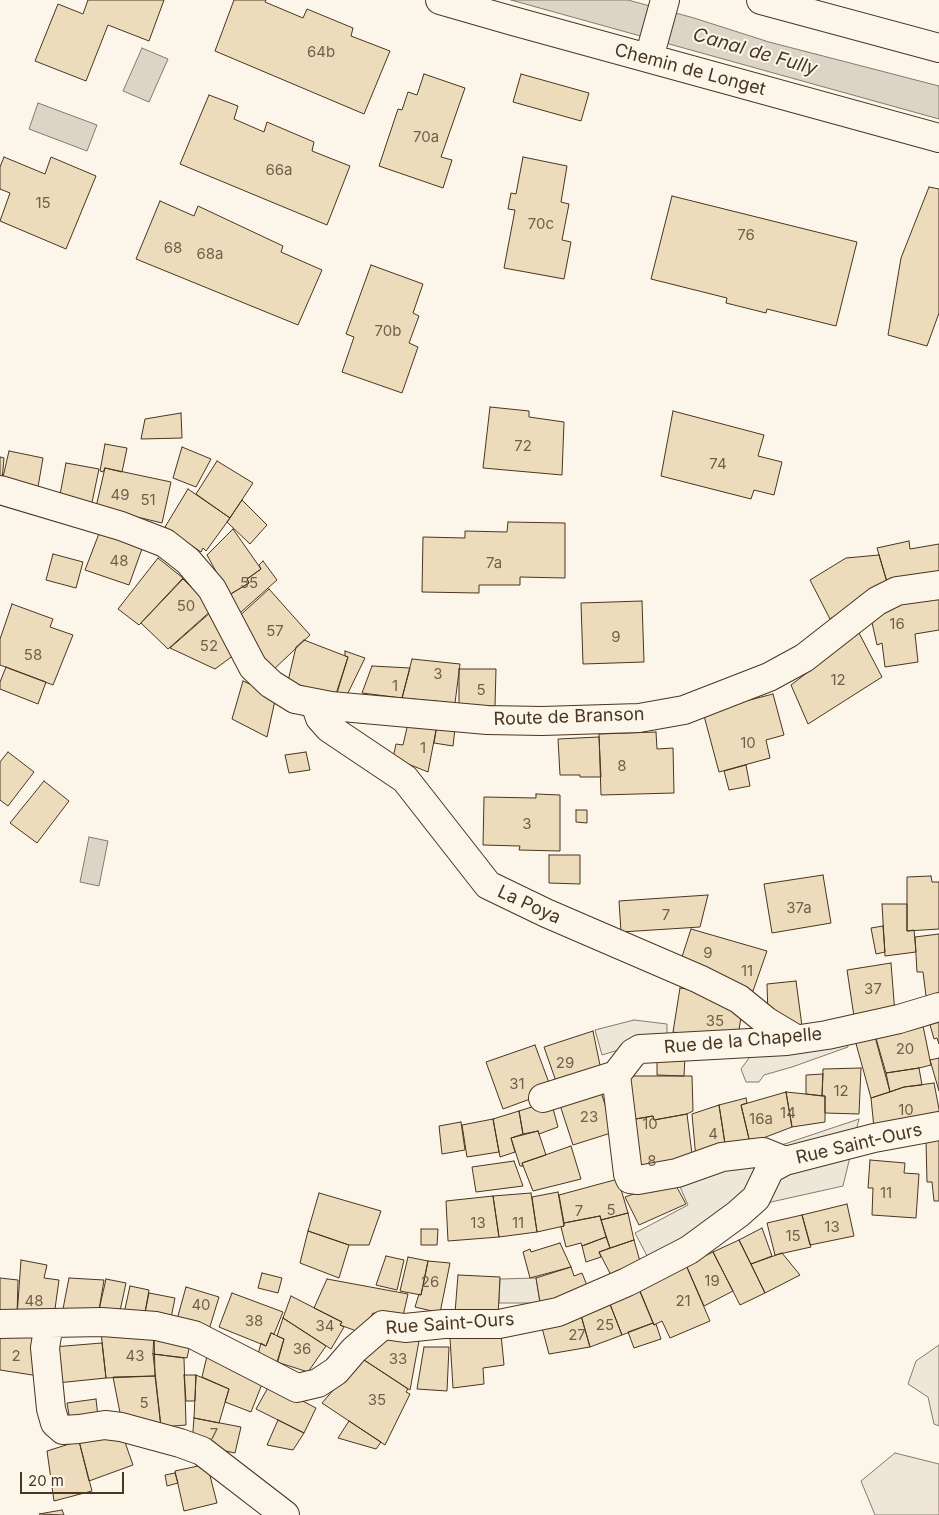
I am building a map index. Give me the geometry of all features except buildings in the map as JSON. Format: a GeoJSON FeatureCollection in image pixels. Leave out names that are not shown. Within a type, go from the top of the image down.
{"type":"FeatureCollection","features":[{"type":"Feature","properties":{"kind":"street","name":"Chemin de Longet"},"geometry":{"type":"LineString","coordinates":[[440,0],[939,138]]}},
{"type":"Feature","properties":{"kind":"street"},"geometry":{"type":"LineString","coordinates":[[649,58],[665,0]]}},
{"type":"Feature","properties":{"kind":"street"},"geometry":{"type":"LineString","coordinates":[[761,0],[939,48]]}},
{"type":"Feature","properties":{"kind":"street","name":"Route de Branson"},"geometry":{"type":"LineString","coordinates":[[0,490],[121,526],[165,543],[188,561],[212,589],[253,667],[271,684],[295,699],[315,704],[487,720],[542,721],[639,718],[684,710],[769,677],[804,658],[877,601],[890,594],[905,589],[939,585]]}},
{"type":"Feature","properties":{"kind":"street","name":"La Poya"},"geometry":{"type":"LineString","coordinates":[[315,704],[320,718],[329,728],[405,779],[488,885],[546,913],[724,991],[740,999],[766,1021],[796,1038]]}},
{"type":"Feature","properties":{"kind":"street","name":"Rue de la Chapelle"},"geometry":{"type":"LineString","coordinates":[[616,1075],[633,1053],[640,1050],[787,1041],[796,1038],[827,1035],[899,1019],[939,1007]]}},
{"type":"Feature","properties":{"kind":"street"},"geometry":{"type":"LineString","coordinates":[[543,1098],[616,1075],[630,1179],[638,1180],[677,1173],[722,1157],[763,1152],[785,1161]]}},
{"type":"Feature","properties":{"kind":"street","name":"Rue Saint-Ours"},"geometry":{"type":"LineString","coordinates":[[0,1324],[102,1322],[156,1326],[194,1335],[297,1388],[318,1383],[336,1371],[354,1350],[382,1325],[405,1328],[444,1324],[499,1324],[558,1312],[627,1282],[689,1250],[738,1214],[756,1198],[770,1169],[785,1161],[874,1138],[939,1126]]}},
{"type":"Feature","properties":{"kind":"street"},"geometry":{"type":"LineString","coordinates":[[49,1323],[45,1348],[51,1408],[55,1423],[63,1430],[79,1430],[105,1426],[120,1427],[172,1440],[202,1451],[285,1515]]}},
{"type":"Feature","properties":{"kind":"shaded area"},"geometry":{"type":"Polygon","coordinates":[[[634,1020],[667,1024],[667,1035],[602,1055],[595,1030],[634,1020]]]}},
{"type":"Feature","properties":{"kind":"shaded area"},"geometry":{"type":"Polygon","coordinates":[[[845,1036],[848,1047],[764,1075],[759,1082],[746,1082],[741,1069],[755,1050],[845,1036]]]}},
{"type":"Feature","properties":{"kind":"shaded area"},"geometry":{"type":"Polygon","coordinates":[[[859,1119],[843,1186],[771,1202],[717,1241],[655,1271],[635,1233],[688,1205],[677,1180],[859,1119]]]}},
{"type":"Feature","properties":{"kind":"shaded area"},"geometry":{"type":"Polygon","coordinates":[[[536,1278],[540,1303],[499,1303],[500,1279],[536,1278]]]}},
{"type":"Feature","properties":{"kind":"shaded area"},"geometry":{"type":"Polygon","coordinates":[[[939,1345],[939,1426],[934,1424],[928,1397],[908,1384],[916,1361],[939,1345]]]}},
{"type":"Feature","properties":{"kind":"shaded area"},"geometry":{"type":"Polygon","coordinates":[[[895,1453],[939,1464],[939,1515],[875,1515],[861,1481],[895,1453]]]}},
{"type":"Feature","properties":{"kind":"water","name":"Canal de Fully"},"geometry":{"type":"Polygon","coordinates":[[[511,0],[628,0],[694,18],[769,42],[939,86],[939,119],[511,0]]]}},
{"type":"Feature","properties":{"kind":"water"},"geometry":{"type":"Polygon","coordinates":[[[142,48],[168,59],[149,102],[123,91],[142,48]]]}},
{"type":"Feature","properties":{"kind":"water"},"geometry":{"type":"Polygon","coordinates":[[[38,103],[97,125],[87,151],[29,129],[38,103]]]}},
{"type":"Feature","properties":{"kind":"water"},"geometry":{"type":"Polygon","coordinates":[[[89,837],[108,841],[99,886],[80,882],[89,837]]]}}]}
